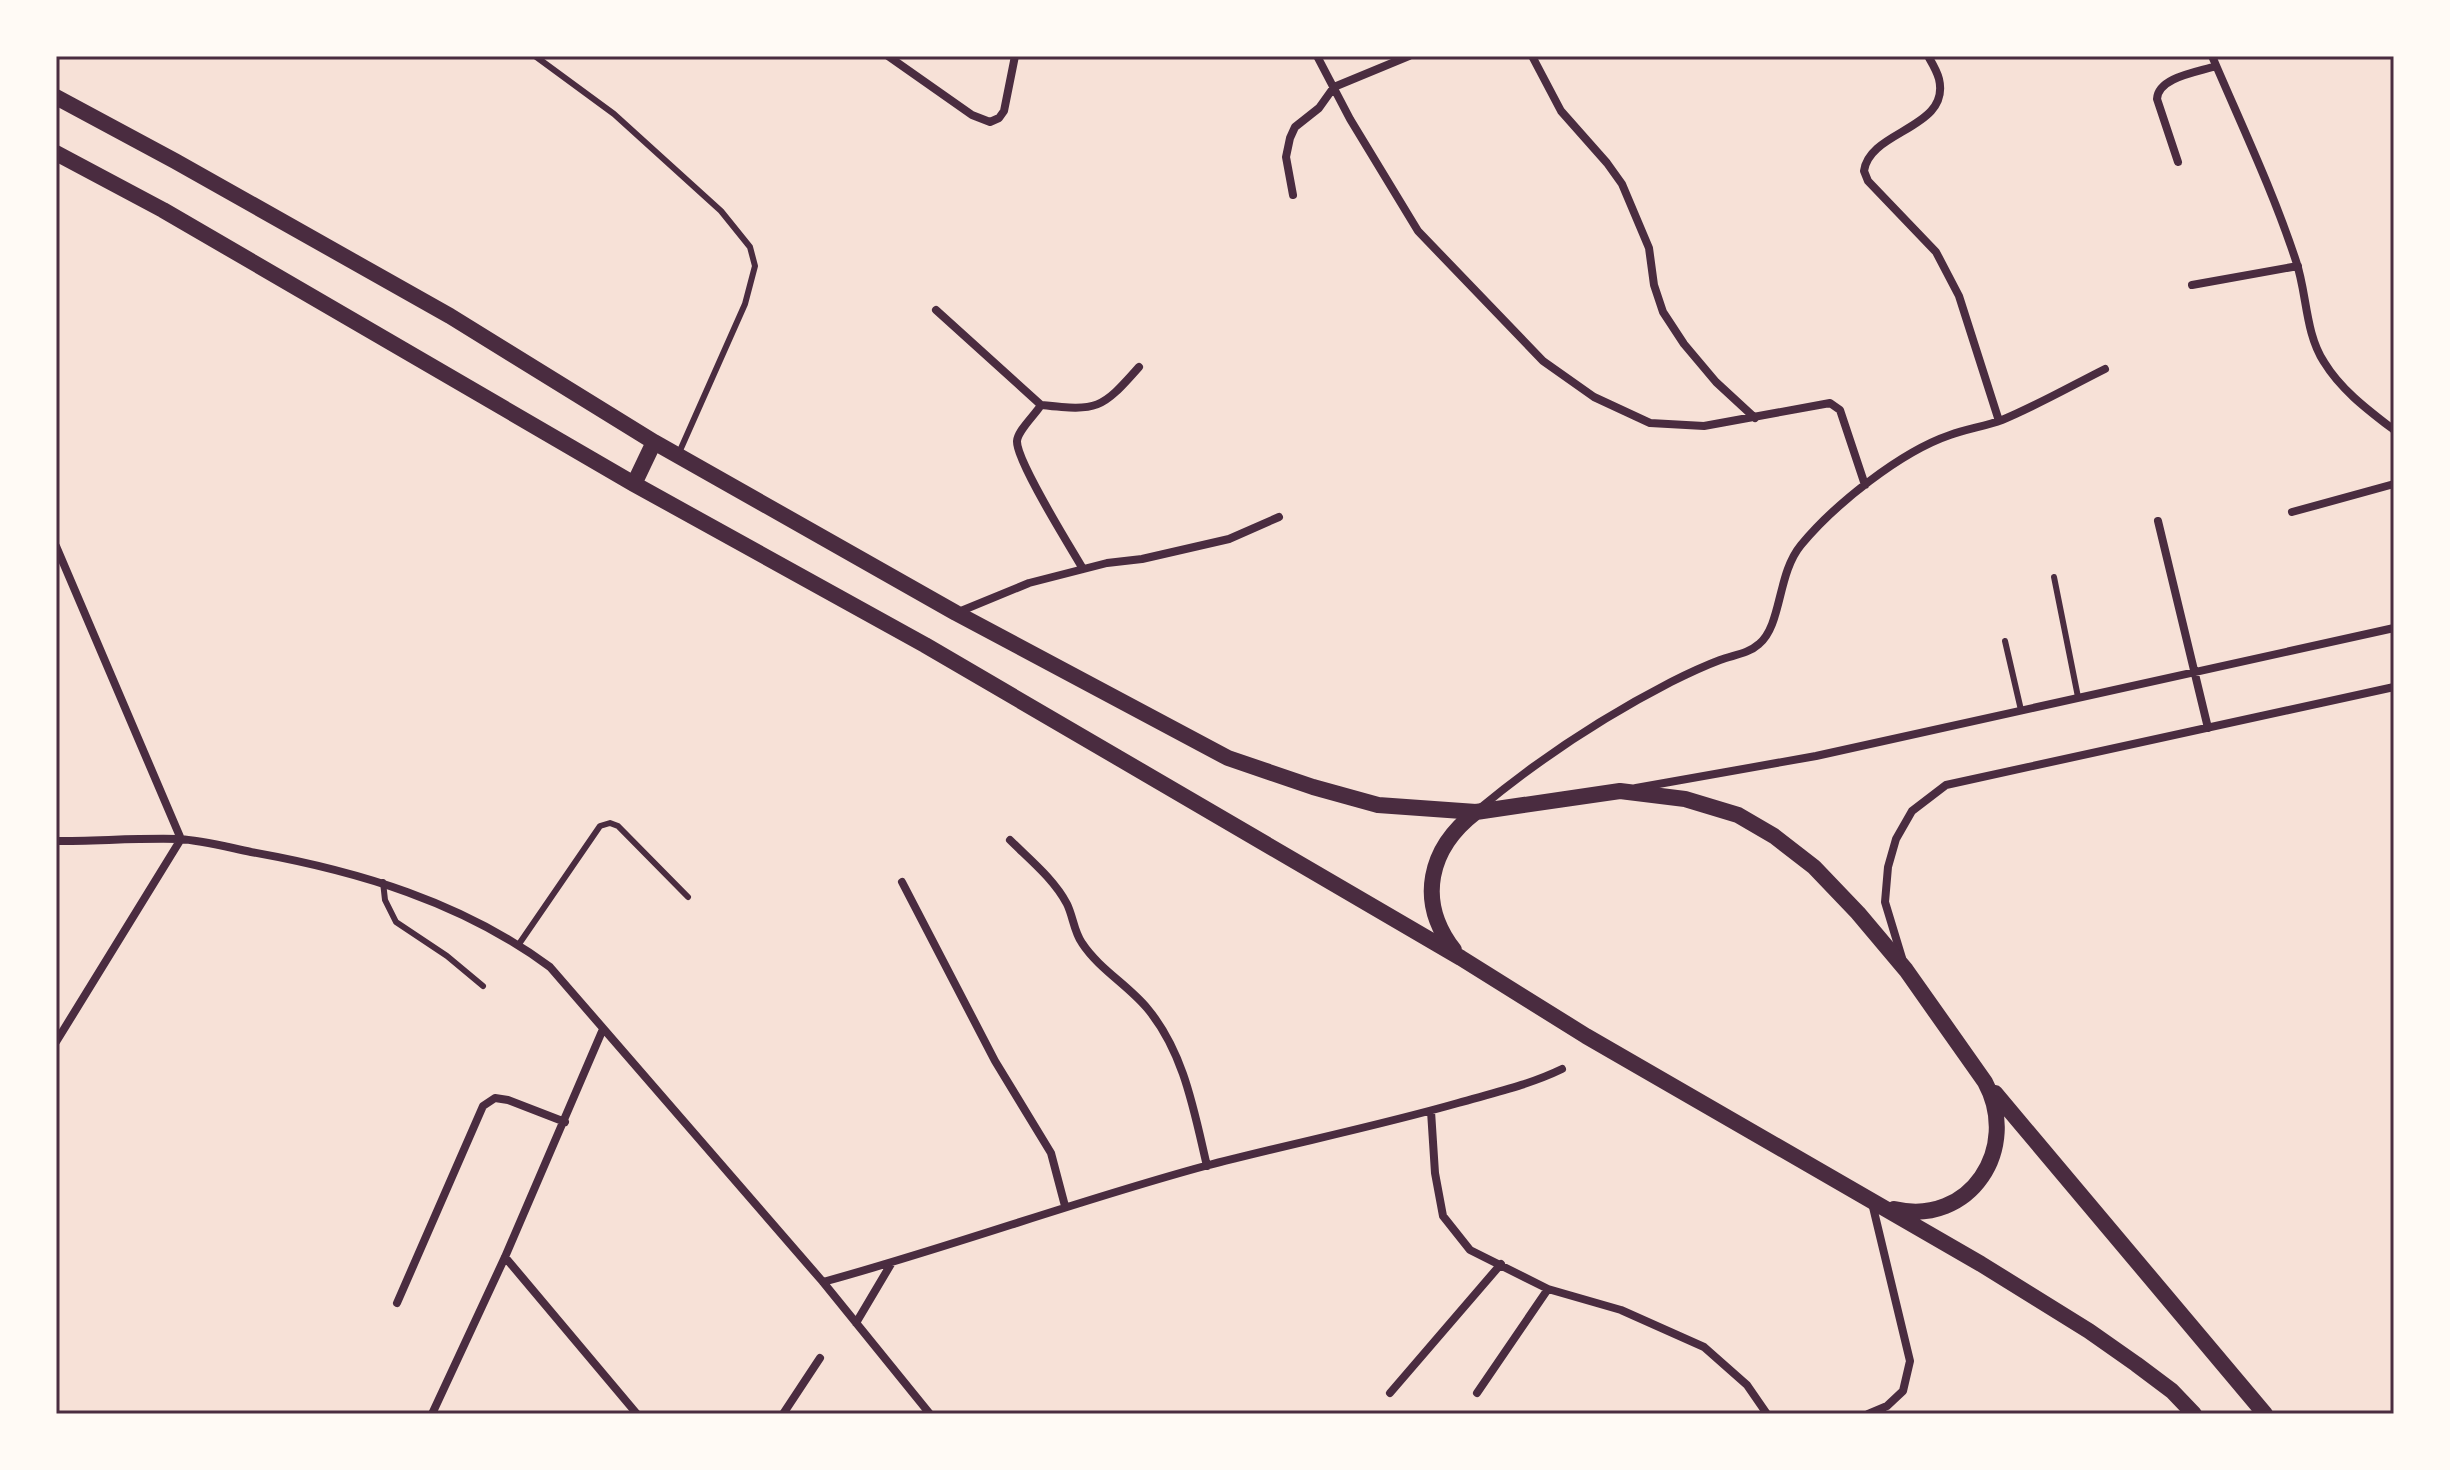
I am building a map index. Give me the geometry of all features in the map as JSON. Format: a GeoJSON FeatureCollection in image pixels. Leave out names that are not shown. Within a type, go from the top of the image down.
{"type":"FeatureCollection","features":[{"type":"Feature","properties":{"kind":"main road"},"geometry":{"type":"LineString","coordinates":[[56,97],[450,316],[654,442],[956,613],[1228,758],[1378,805],[1476,812],[1620,791],[1685,799],[1738,815],[1774,836],[1814,867],[1858,913],[1906,970],[1978,1073],[2265,1414]]}},
{"type":"Feature","properties":{"kind":"main road"},"geometry":{"type":"LineString","coordinates":[[56,153],[163,210],[634,484],[925,645],[1461,958],[1586,1036],[1878,1204],[2089,1331],[2172,1391],[2194,1414]]}},
{"type":"Feature","properties":{"kind":"main road"},"geometry":{"type":"LineString","coordinates":[[634,484],[654,442]]}},
{"type":"Feature","properties":{"kind":"main road"},"geometry":{"type":"LineString","coordinates":[[1461,958],[1438,923],[1432,902],[1432,881],[1436,860],[1446,841],[1459,825],[1476,812]]}},
{"type":"Feature","properties":{"kind":"main road"},"geometry":{"type":"LineString","coordinates":[[1878,1204],[1906,1212],[1928,1211],[1949,1205],[1968,1193],[1983,1176],[1993,1157],[1998,1135],[1994,1102],[1978,1073]]}},
{"type":"Feature","properties":{"kind":"street"},"geometry":{"type":"LineString","coordinates":[[888,56],[972,115],[990,122],[999,118],[1004,111],[1015,56]]}},
{"type":"Feature","properties":{"kind":"street"},"geometry":{"type":"LineString","coordinates":[[1317,56],[1350,119],[1418,231],[1543,361],[1594,397],[1650,423],[1704,426],[1830,403],[1836,405],[1865,485]]}},
{"type":"Feature","properties":{"kind":"street"},"geometry":{"type":"LineString","coordinates":[[1293,195],[1286,157],[1295,127],[1319,108],[1334,87],[1409,56]]}},
{"type":"Feature","properties":{"kind":"street"},"geometry":{"type":"LineString","coordinates":[[1532,56],[1561,111],[1622,184],[1649,248],[1654,285],[1663,312],[1684,344],[1716,382],[1755,418]]}},
{"type":"Feature","properties":{"kind":"street"},"geometry":{"type":"LineString","coordinates":[[1928,56],[1939,79],[1940,94],[1935,106],[1925,117],[1869,155],[1864,171],[1868,181],[1936,252],[1942,263],[1959,296],[1999,421]]}},
{"type":"Feature","properties":{"kind":"street"},"geometry":{"type":"LineString","coordinates":[[2212,56],[2287,233],[2298,266],[2311,330],[2322,361],[2354,399],[2394,430]]}},
{"type":"Feature","properties":{"kind":"street"},"geometry":{"type":"LineString","coordinates":[[2178,162],[2157,93],[2166,83],[2216,66]]}},
{"type":"Feature","properties":{"kind":"street"},"geometry":{"type":"LineString","coordinates":[[2192,285],[2298,266]]}},
{"type":"Feature","properties":{"kind":"street"},"geometry":{"type":"LineString","coordinates":[[936,310],[1041,405],[1081,409],[1098,406],[1112,398],[1139,367]]}},
{"type":"Feature","properties":{"kind":"street"},"geometry":{"type":"LineString","coordinates":[[1476,812],[1516,778],[1586,732],[1671,682],[1722,659],[1750,651],[1761,643],[1771,628],[1783,575],[1799,546],[1865,485],[1915,452],[1949,435],[1999,421],[2105,369]]}},
{"type":"Feature","properties":{"kind":"street"},"geometry":{"type":"LineString","coordinates":[[1041,405],[1020,434],[1018,446],[1028,472],[1083,569]]}},
{"type":"Feature","properties":{"kind":"street"},"geometry":{"type":"LineString","coordinates":[[2292,512],[2394,484]]}},
{"type":"Feature","properties":{"kind":"street"},"geometry":{"type":"LineString","coordinates":[[956,613],[1029,583],[1229,539],[1279,517]]}},
{"type":"Feature","properties":{"kind":"street"},"geometry":{"type":"LineString","coordinates":[[2158,521],[2208,728]]}},
{"type":"Feature","properties":{"kind":"street"},"geometry":{"type":"LineString","coordinates":[[56,546],[181,839]]}},
{"type":"Feature","properties":{"kind":"street"},"geometry":{"type":"LineString","coordinates":[[1620,791],[1816,756],[2394,628]]}},
{"type":"Feature","properties":{"kind":"street"},"geometry":{"type":"LineString","coordinates":[[1906,970],[1885,902],[1888,867],[1896,839],[1912,811],[1946,785],[2394,687]]}},
{"type":"Feature","properties":{"kind":"street"},"geometry":{"type":"LineString","coordinates":[[56,1042],[181,839]]}},
{"type":"Feature","properties":{"kind":"street"},"geometry":{"type":"LineString","coordinates":[[56,841],[181,839],[319,864],[383,882],[442,905],[519,944],[550,967],[823,1282],[930,1414]]}},
{"type":"Feature","properties":{"kind":"street"},"geometry":{"type":"LineString","coordinates":[[1010,840],[1060,893],[1079,938],[1088,951],[1130,989],[1159,1022],[1184,1078],[1207,1166]]}},
{"type":"Feature","properties":{"kind":"street"},"geometry":{"type":"LineString","coordinates":[[902,882],[995,1061],[1051,1153],[1065,1206]]}},
{"type":"Feature","properties":{"kind":"street"},"geometry":{"type":"LineString","coordinates":[[432,1414],[565,1122],[603,1029]]}},
{"type":"Feature","properties":{"kind":"street"},"geometry":{"type":"LineString","coordinates":[[823,1282],[1065,1206],[1207,1166],[1431,1111],[1525,1084],[1562,1069]]}},
{"type":"Feature","properties":{"kind":"street"},"geometry":{"type":"LineString","coordinates":[[397,1303],[483,1106],[495,1098],[508,1100],[565,1122]]}},
{"type":"Feature","properties":{"kind":"street"},"geometry":{"type":"LineString","coordinates":[[1431,1111],[1435,1173],[1443,1216],[1470,1250],[1548,1289],[1621,1310],[1704,1347],[1747,1385],[1767,1414]]}},
{"type":"Feature","properties":{"kind":"street"},"geometry":{"type":"LineString","coordinates":[[1868,1414],[1887,1406],[1903,1391],[1910,1361],[1878,1204]]}},
{"type":"Feature","properties":{"kind":"street"},"geometry":{"type":"LineString","coordinates":[[505,1257],[637,1414]]}},
{"type":"Feature","properties":{"kind":"street"},"geometry":{"type":"LineString","coordinates":[[856,1323],[891,1263]]}},
{"type":"Feature","properties":{"kind":"street"},"geometry":{"type":"LineString","coordinates":[[1390,1393],[1501,1264]]}},
{"type":"Feature","properties":{"kind":"street"},"geometry":{"type":"LineString","coordinates":[[1477,1393],[1548,1289]]}},
{"type":"Feature","properties":{"kind":"street"},"geometry":{"type":"LineString","coordinates":[[783,1414],[820,1358]]}},
{"type":"Feature","properties":{"kind":"lane"},"geometry":{"type":"LineString","coordinates":[[535,56],[614,114],[721,211],[750,247],[755,266],[745,304],[678,455]]}},
{"type":"Feature","properties":{"kind":"lane"},"geometry":{"type":"LineString","coordinates":[[2054,577],[2078,697]]}},
{"type":"Feature","properties":{"kind":"lane"},"geometry":{"type":"LineString","coordinates":[[2005,641],[2021,710]]}},
{"type":"Feature","properties":{"kind":"lane"},"geometry":{"type":"LineString","coordinates":[[519,944],[600,826],[610,823],[618,826],[688,897]]}},
{"type":"Feature","properties":{"kind":"lane"},"geometry":{"type":"LineString","coordinates":[[383,882],[385,900],[396,922],[447,956],[483,986]]}}]}
